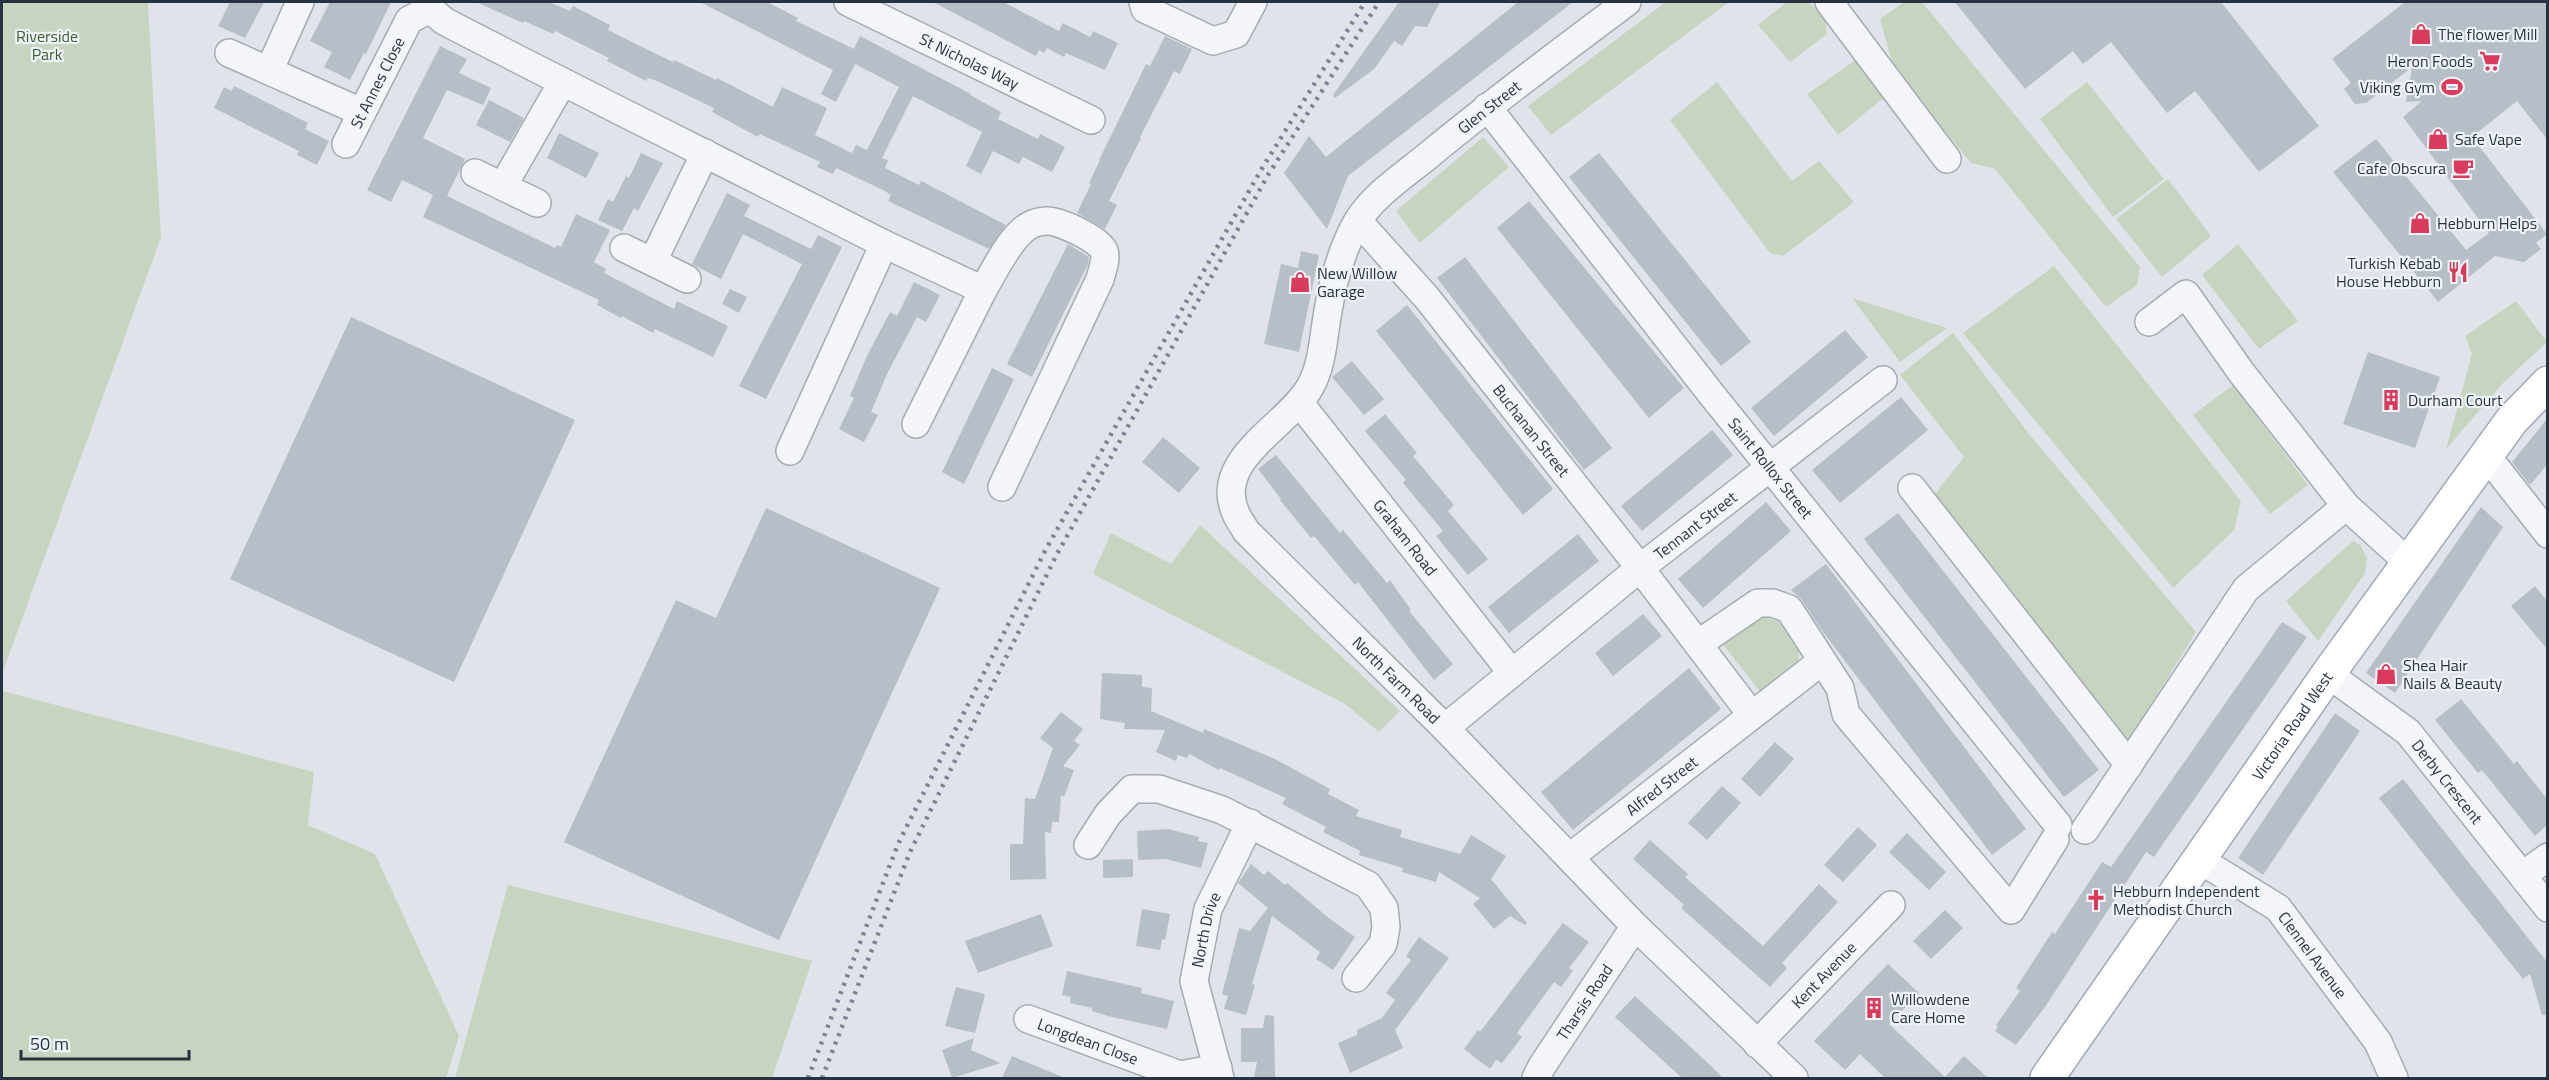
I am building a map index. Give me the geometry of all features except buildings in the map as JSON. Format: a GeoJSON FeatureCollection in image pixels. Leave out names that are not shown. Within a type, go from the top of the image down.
{"type":"FeatureCollection","features":[{"type":"Feature","properties":{"kind":"main road","name":"Victoria Road West"},"geometry":{"type":"LineString","coordinates":[[2047,1078],[2328,674],[2512,420],[2547,383]]}},
{"type":"Feature","properties":{"kind":"street"},"geometry":{"type":"LineString","coordinates":[[269,71],[300,2]]}},
{"type":"Feature","properties":{"kind":"street","name":"St Nicholas Way"},"geometry":{"type":"LineString","coordinates":[[849,2],[1090,120]]}},
{"type":"Feature","properties":{"kind":"street"},"geometry":{"type":"LineString","coordinates":[[1143,2],[1145,9],[1213,41],[1236,34],[1253,2]]}},
{"type":"Feature","properties":{"kind":"street","name":"Glen Street"},"geometry":{"type":"LineString","coordinates":[[1358,221],[1375,200],[1487,107],[1627,2]]}},
{"type":"Feature","properties":{"kind":"street"},"geometry":{"type":"LineString","coordinates":[[1828,2],[1947,159]]}},
{"type":"Feature","properties":{"kind":"street"},"geometry":{"type":"LineString","coordinates":[[423,10],[562,84],[705,153],[884,244],[983,290]]}},
{"type":"Feature","properties":{"kind":"street","name":"St Annes Close"},"geometry":{"type":"LineString","coordinates":[[346,144],[361,112],[423,10]]}},
{"type":"Feature","properties":{"kind":"street"},"geometry":{"type":"LineString","coordinates":[[229,53],[361,112]]}},
{"type":"Feature","properties":{"kind":"street"},"geometry":{"type":"LineString","coordinates":[[503,186],[562,84]]}},
{"type":"Feature","properties":{"kind":"street","name":"Saint Rollox Street"},"geometry":{"type":"LineString","coordinates":[[1487,107],[2057,832],[2010,910],[1846,714],[1840,688],[1822,661]]}},
{"type":"Feature","properties":{"kind":"street"},"geometry":{"type":"LineString","coordinates":[[653,261],[705,153]]}},
{"type":"Feature","properties":{"kind":"street"},"geometry":{"type":"LineString","coordinates":[[475,173],[537,203]]}},
{"type":"Feature","properties":{"kind":"street"},"geometry":{"type":"LineString","coordinates":[[916,424],[983,290],[1021,231],[1035,222],[1049,220],[1070,227],[1098,243],[1104,251],[1105,262],[1100,279],[1002,487]]}},
{"type":"Feature","properties":{"kind":"street","name":"Buchanan Street"},"geometry":{"type":"LineString","coordinates":[[1358,221],[1427,298],[1698,644]]}},
{"type":"Feature","properties":{"kind":"street","name":"North Farm Road"},"geometry":{"type":"LineString","coordinates":[[1358,221],[1342,254],[1328,312],[1318,370],[1309,389],[1299,402],[1255,445],[1235,471],[1231,490],[1234,511],[1246,531],[1446,728],[1635,926],[1794,1078]]}},
{"type":"Feature","properties":{"kind":"street"},"geometry":{"type":"LineString","coordinates":[[790,451],[884,244]]}},
{"type":"Feature","properties":{"kind":"street"},"geometry":{"type":"LineString","coordinates":[[624,248],[687,279]]}},
{"type":"Feature","properties":{"kind":"street"},"geometry":{"type":"LineString","coordinates":[[2149,322],[2186,294],[2241,372],[2346,506],[2409,563]]}},
{"type":"Feature","properties":{"kind":"street","name":"Tennant Street"},"geometry":{"type":"LineString","coordinates":[[1446,728],[1640,568],[1883,380]]}},
{"type":"Feature","properties":{"kind":"street","name":"Graham Road"},"geometry":{"type":"LineString","coordinates":[[1299,402],[1512,674]]}},
{"type":"Feature","properties":{"kind":"street"},"geometry":{"type":"LineString","coordinates":[[2487,456],[2547,534]]}},
{"type":"Feature","properties":{"kind":"street"},"geometry":{"type":"LineString","coordinates":[[1912,488],[2129,765]]}},
{"type":"Feature","properties":{"kind":"street"},"geometry":{"type":"LineString","coordinates":[[2085,830],[2246,589],[2346,506]]}},
{"type":"Feature","properties":{"kind":"street"},"geometry":{"type":"LineString","coordinates":[[1751,714],[1698,644],[1758,603],[1773,603],[1789,609],[1822,661]]}},
{"type":"Feature","properties":{"kind":"street","name":"Alfred Street"},"geometry":{"type":"LineString","coordinates":[[1570,857],[1822,661]]}},
{"type":"Feature","properties":{"kind":"street","name":"Derby Crescent"},"geometry":{"type":"LineString","coordinates":[[2328,674],[2408,732],[2523,875],[2547,909]]}},
{"type":"Feature","properties":{"kind":"street"},"geometry":{"type":"LineString","coordinates":[[1088,845],[1108,814],[1132,789],[1159,789],[1222,810],[1250,823],[1368,885],[1384,908],[1386,927],[1383,944],[1356,978]]}},
{"type":"Feature","properties":{"kind":"street","name":"North Drive"},"geometry":{"type":"LineString","coordinates":[[1219,1073],[1194,981],[1208,909],[1250,823]]}},
{"type":"Feature","properties":{"kind":"street"},"geometry":{"type":"LineString","coordinates":[[2523,875],[2547,857]]}},
{"type":"Feature","properties":{"kind":"street","name":"Clennel Avenue"},"geometry":{"type":"LineString","coordinates":[[2200,860],[2278,908],[2378,1042],[2394,1078]]}},
{"type":"Feature","properties":{"kind":"street","name":"Kent Avenue"},"geometry":{"type":"LineString","coordinates":[[1757,1044],[1891,905]]}},
{"type":"Feature","properties":{"kind":"street","name":"Tharsis Road"},"geometry":{"type":"LineString","coordinates":[[1536,1078],[1635,926]]}},
{"type":"Feature","properties":{"kind":"street","name":"Longdean Close"},"geometry":{"type":"LineString","coordinates":[[1028,1019],[1180,1075],[1219,1073]]}},
{"type":"Feature","properties":{"kind":"green space","name":"Riverside Park"},"geometry":{"type":"Polygon","coordinates":[[[2,2],[150,2],[148,5],[161,237],[2,674],[2,2]]]}},
{"type":"Feature","properties":{"kind":"green space"},"geometry":{"type":"Polygon","coordinates":[[[1666,2],[1729,2],[1551,135],[1528,106],[1666,2]]]}},
{"type":"Feature","properties":{"kind":"green space"},"geometry":{"type":"Polygon","coordinates":[[[1787,2],[1809,2],[1825,19],[1827,34],[1790,62],[1758,25],[1787,2]]]}},
{"type":"Feature","properties":{"kind":"green space"},"geometry":{"type":"Polygon","coordinates":[[[1904,2],[1922,2],[2140,267],[2137,285],[2106,307],[1995,169],[1971,163],[1894,69],[1880,19],[1904,2]]]}},
{"type":"Feature","properties":{"kind":"green space"},"geometry":{"type":"Polygon","coordinates":[[[1857,59],[1886,96],[1838,135],[1807,94],[1857,59]]]}},
{"type":"Feature","properties":{"kind":"green space"},"geometry":{"type":"Polygon","coordinates":[[[1717,82],[1792,181],[1819,161],[1854,202],[1783,256],[1770,253],[1670,120],[1717,82]]]}},
{"type":"Feature","properties":{"kind":"green space"},"geometry":{"type":"Polygon","coordinates":[[[2087,82],[2164,179],[2113,217],[2040,119],[2087,82]]]}},
{"type":"Feature","properties":{"kind":"green space"},"geometry":{"type":"Polygon","coordinates":[[[1483,137],[1509,167],[1420,243],[1396,211],[1483,137]]]}},
{"type":"Feature","properties":{"kind":"green space"},"geometry":{"type":"Polygon","coordinates":[[[2168,179],[2211,236],[2162,277],[2116,219],[2168,179]]]}},
{"type":"Feature","properties":{"kind":"green space"},"geometry":{"type":"Polygon","coordinates":[[[2238,244],[2298,321],[2259,349],[2202,275],[2238,244]]]}},
{"type":"Feature","properties":{"kind":"green space"},"geometry":{"type":"Polygon","coordinates":[[[2054,266],[2241,501],[2234,530],[2173,588],[1963,333],[2054,266]]]}},
{"type":"Feature","properties":{"kind":"green space"},"geometry":{"type":"Polygon","coordinates":[[[1852,298],[1947,328],[1900,362],[1852,298]]]}},
{"type":"Feature","properties":{"kind":"green space"},"geometry":{"type":"Polygon","coordinates":[[[2516,301],[2547,342],[2503,383],[2446,449],[2472,354],[2465,336],[2516,301]]]}},
{"type":"Feature","properties":{"kind":"green space"},"geometry":{"type":"Polygon","coordinates":[[[1953,333],[2029,434],[2196,632],[2128,741],[1935,494],[1964,457],[1900,375],[1953,333]]]}},
{"type":"Feature","properties":{"kind":"green space"},"geometry":{"type":"Polygon","coordinates":[[[2233,385],[2308,485],[2270,514],[2193,415],[2233,385]]]}},
{"type":"Feature","properties":{"kind":"green space"},"geometry":{"type":"Polygon","coordinates":[[[1200,525],[1400,711],[1379,732],[1345,704],[1093,574],[1111,533],[1171,564],[1200,525]]]}},
{"type":"Feature","properties":{"kind":"green space"},"geometry":{"type":"Polygon","coordinates":[[[2353,541],[2360,545],[2367,558],[2365,573],[2318,641],[2286,601],[2353,541]]]}},
{"type":"Feature","properties":{"kind":"green space"},"geometry":{"type":"Polygon","coordinates":[[[1758,616],[1776,621],[1790,632],[1795,640],[1799,658],[1797,667],[1761,693],[1722,643],[1758,616]]]}},
{"type":"Feature","properties":{"kind":"green space"},"geometry":{"type":"Polygon","coordinates":[[[2,691],[314,772],[308,825],[375,854],[459,1036],[446,1078],[2,1078],[2,691]]]}},
{"type":"Feature","properties":{"kind":"green space"},"geometry":{"type":"Polygon","coordinates":[[[508,885],[812,961],[772,1078],[455,1078],[508,885]]]}},
{"type":"Feature","properties":{"kind":"railway"},"geometry":{"type":"LineString","coordinates":[[808,1078],[898,844],[1046,549],[1261,170],[1365,2]]}},
{"type":"Feature","properties":{"kind":"railway"},"geometry":{"type":"LineString","coordinates":[[822,1078],[910,852],[1057,554],[1268,175],[1379,2]]}},
{"type":"Feature","properties":{"kind":"place","name":"The flower Mill"},"geometry":{"type":"Point","coordinates":[2421,34]}},
{"type":"Feature","properties":{"kind":"place","name":"Heron Foods"},"geometry":{"type":"Point","coordinates":[2490,61]}},
{"type":"Feature","properties":{"kind":"place","name":"Viking Gym"},"geometry":{"type":"Point","coordinates":[2452,87]}},
{"type":"Feature","properties":{"kind":"place","name":"Safe Vape"},"geometry":{"type":"Point","coordinates":[2438,139]}},
{"type":"Feature","properties":{"kind":"place","name":"Cafe Obscura"},"geometry":{"type":"Point","coordinates":[2463,168]}},
{"type":"Feature","properties":{"kind":"place","name":"Hebburn Helps"},"geometry":{"type":"Point","coordinates":[2420,223]}},
{"type":"Feature","properties":{"kind":"place","name":"Turkish Kebab House Hebburn"},"geometry":{"type":"Point","coordinates":[2458,272]}},
{"type":"Feature","properties":{"kind":"place","name":"New Willow Garage"},"geometry":{"type":"Point","coordinates":[1300,282]}},
{"type":"Feature","properties":{"kind":"place","name":"Durham Court"},"geometry":{"type":"Point","coordinates":[2391,400]}},
{"type":"Feature","properties":{"kind":"place","name":"Shea Hair Nails & Beauty"},"geometry":{"type":"Point","coordinates":[2386,674]}},
{"type":"Feature","properties":{"kind":"place","name":"Hebburn Independent Methodist Church"},"geometry":{"type":"Point","coordinates":[2096,900]}},
{"type":"Feature","properties":{"kind":"place","name":"Willowdene Care Home"},"geometry":{"type":"Point","coordinates":[1874,1008]}}]}
